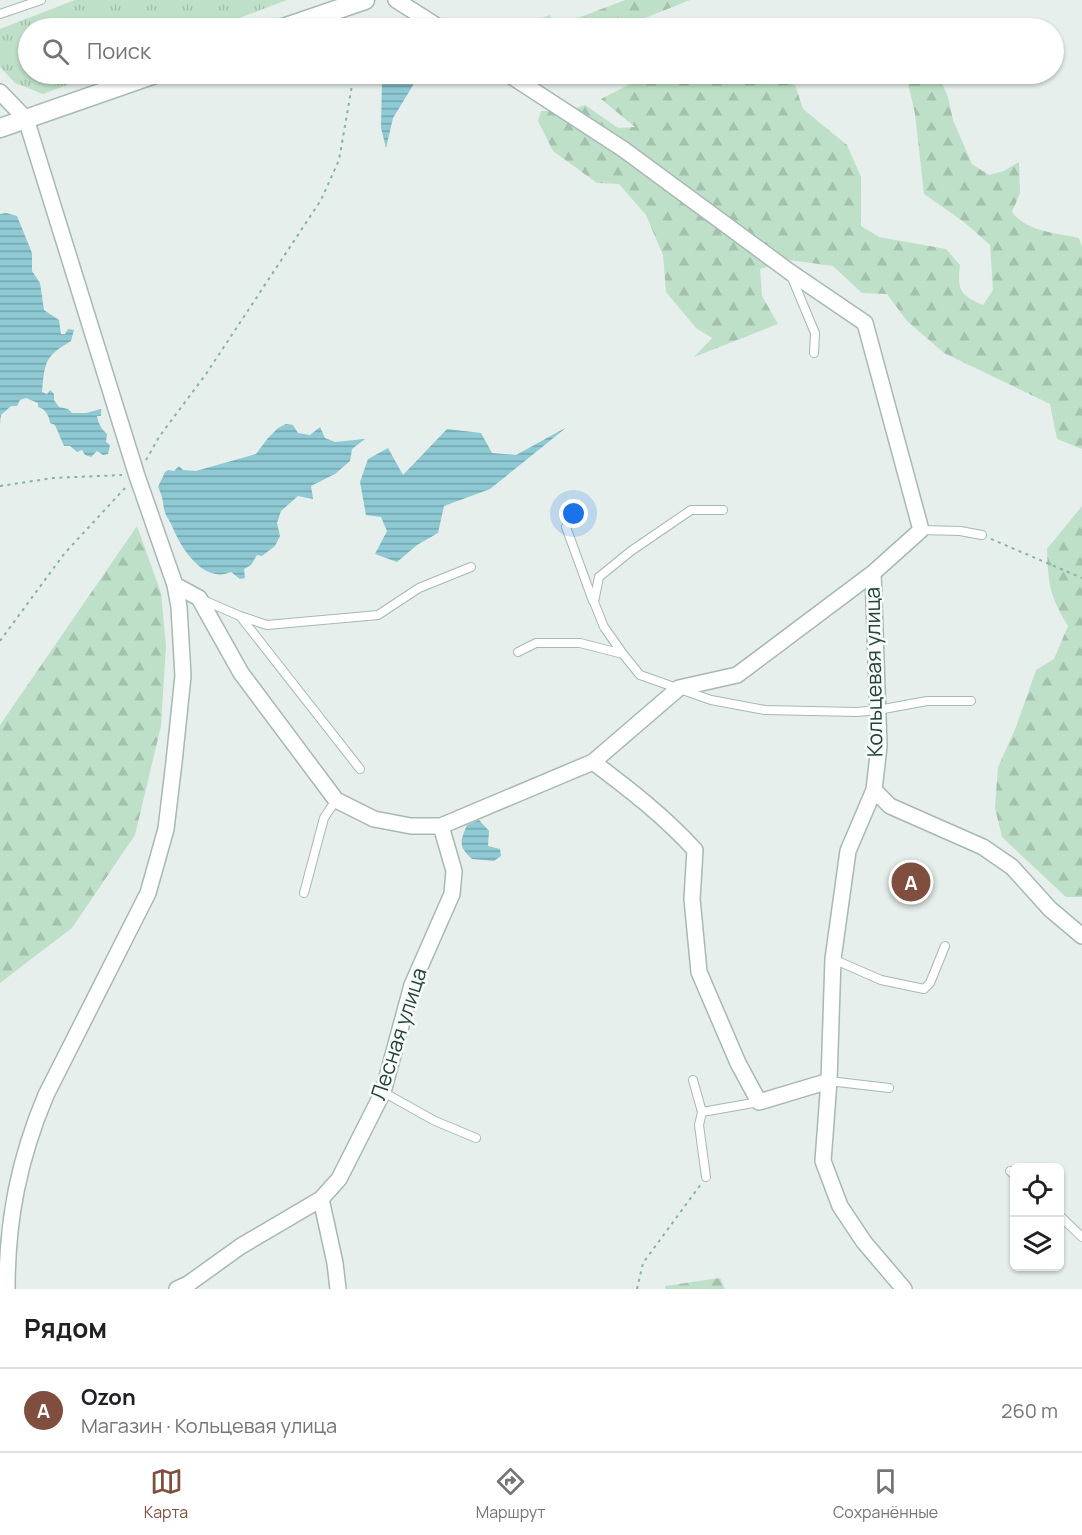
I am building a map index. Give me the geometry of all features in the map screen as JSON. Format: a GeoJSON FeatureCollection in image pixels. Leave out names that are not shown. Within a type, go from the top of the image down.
{"type":"FeatureCollection","features":[{"type":"Feature","properties":{"kind":"main road"},"geometry":{"type":"LineString","coordinates":[[312,18],[365,0]]}},
{"type":"Feature","properties":{"kind":"main road"},"geometry":{"type":"LineString","coordinates":[[0,128],[126,84]]}},
{"type":"Feature","properties":{"kind":"street"},"geometry":{"type":"LineString","coordinates":[[396,0],[424,18]]}},
{"type":"Feature","properties":{"kind":"street"},"geometry":{"type":"LineString","coordinates":[[523,84],[623,149],[790,272],[865,323],[921,530]]}},
{"type":"Feature","properties":{"kind":"street"},"geometry":{"type":"LineString","coordinates":[[0,92],[26,119],[137,476],[175,585],[182,632],[183,676],[166,829],[148,893],[46,1095],[35,1122],[14,1195],[8,1229],[7,1289]]}},
{"type":"Feature","properties":{"kind":"street","name":"Кольцевая улица"},"geometry":{"type":"LineString","coordinates":[[904,1289],[864,1242],[840,1206],[823,1161],[829,1081],[833,959],[848,851],[874,789],[879,746],[873,573],[921,530]]}},
{"type":"Feature","properties":{"kind":"street"},"geometry":{"type":"LineString","coordinates":[[175,585],[199,598],[241,673],[336,800],[374,819],[411,826],[441,826],[593,762],[679,688],[737,675],[873,573]]}},
{"type":"Feature","properties":{"kind":"street"},"geometry":{"type":"LineString","coordinates":[[593,762],[634,793],[695,850],[692,898],[699,972],[738,1064],[759,1102],[829,1081]]}},
{"type":"Feature","properties":{"kind":"street"},"geometry":{"type":"LineString","coordinates":[[874,789],[890,806],[993,853],[1012,867],[1050,909],[1082,936]]}},
{"type":"Feature","properties":{"kind":"street","name":"Лесная улица"},"geometry":{"type":"LineString","coordinates":[[177,1289],[188,1284],[241,1246],[321,1199],[339,1179],[383,1092],[412,985],[452,894],[453,871],[441,826]]}},
{"type":"Feature","properties":{"kind":"street"},"geometry":{"type":"LineString","coordinates":[[321,1199],[335,1263],[338,1289]]}},
{"type":"Feature","properties":{"kind":"lane"},"geometry":{"type":"LineString","coordinates":[[0,14],[41,0]]}},
{"type":"Feature","properties":{"kind":"lane"},"geometry":{"type":"LineString","coordinates":[[790,272],[815,333],[814,352]]}},
{"type":"Feature","properties":{"kind":"lane"},"geometry":{"type":"LineString","coordinates":[[594,602],[599,577],[631,551],[691,510],[723,510]]}},
{"type":"Feature","properties":{"kind":"lane"},"geometry":{"type":"LineString","coordinates":[[566,527],[604,627],[640,675],[711,700],[765,710],[878,710],[927,701],[971,701]]}},
{"type":"Feature","properties":{"kind":"lane"},"geometry":{"type":"LineString","coordinates":[[921,530],[960,531],[982,535]]}},
{"type":"Feature","properties":{"kind":"lane"},"geometry":{"type":"LineString","coordinates":[[199,598],[267,625],[378,615],[420,588],[471,567]]}},
{"type":"Feature","properties":{"kind":"lane"},"geometry":{"type":"LineString","coordinates":[[240,616],[360,769]]}},
{"type":"Feature","properties":{"kind":"lane"},"geometry":{"type":"LineString","coordinates":[[518,652],[536,643],[580,643],[623,654]]}},
{"type":"Feature","properties":{"kind":"lane"},"geometry":{"type":"LineString","coordinates":[[304,893],[324,818],[336,800]]}},
{"type":"Feature","properties":{"kind":"lane"},"geometry":{"type":"LineString","coordinates":[[833,959],[881,980],[924,989],[930,983],[945,946]]}},
{"type":"Feature","properties":{"kind":"lane"},"geometry":{"type":"LineString","coordinates":[[693,1080],[702,1112],[699,1125],[706,1177]]}},
{"type":"Feature","properties":{"kind":"lane"},"geometry":{"type":"LineString","coordinates":[[829,1081],[889,1088]]}},
{"type":"Feature","properties":{"kind":"lane"},"geometry":{"type":"LineString","coordinates":[[383,1092],[435,1122],[476,1138]]}},
{"type":"Feature","properties":{"kind":"lane"},"geometry":{"type":"LineString","coordinates":[[702,1112],[759,1102]]}},
{"type":"Feature","properties":{"kind":"lane"},"geometry":{"type":"LineString","coordinates":[[1060,1217],[1082,1237]]}},
{"type":"Feature","properties":{"kind":"path"},"geometry":{"type":"LineString","coordinates":[[0,641],[64,554],[137,476],[159,436],[206,374],[321,200],[339,160],[352,84]]}},
{"type":"Feature","properties":{"kind":"path"},"geometry":{"type":"LineString","coordinates":[[0,486],[53,478],[137,476]]}},
{"type":"Feature","properties":{"kind":"path"},"geometry":{"type":"LineString","coordinates":[[982,535],[1082,578]]}},
{"type":"Feature","properties":{"kind":"path"},"geometry":{"type":"LineString","coordinates":[[637,1289],[643,1263],[706,1177]]}},
{"type":"Feature","properties":{"kind":"green space"},"geometry":{"type":"Polygon","coordinates":[[[75,0],[287,0],[239,18],[28,18],[75,0]]]}},
{"type":"Feature","properties":{"kind":"green space"},"geometry":{"type":"Polygon","coordinates":[[[625,0],[690,0],[645,18],[578,18],[625,0]]]}},
{"type":"Feature","properties":{"kind":"green space"},"geometry":{"type":"Polygon","coordinates":[[[18,22],[18,84],[70,84],[43,94],[15,83],[0,67],[0,29],[18,22]]]}},
{"type":"Feature","properties":{"kind":"green space"},"geometry":{"type":"Polygon","coordinates":[[[630,84],[795,85],[803,109],[847,145],[861,177],[861,226],[879,237],[946,249],[960,265],[959,280],[962,291],[969,298],[983,305],[993,290],[990,245],[964,222],[924,194],[915,114],[908,84],[942,84],[953,120],[972,164],[989,175],[1004,171],[1019,162],[1020,193],[1012,212],[1018,219],[1034,228],[1079,238],[1082,247],[1082,449],[1057,439],[1050,404],[944,353],[907,321],[887,294],[862,293],[833,266],[789,260],[760,269],[762,296],[778,324],[694,357],[712,338],[696,328],[666,292],[663,255],[646,215],[619,184],[597,183],[553,151],[538,121],[541,111],[570,110],[585,105],[618,128],[635,127],[601,99],[630,84]]]}},
{"type":"Feature","properties":{"kind":"green space"},"geometry":{"type":"Polygon","coordinates":[[[1082,506],[1082,897],[1066,897],[1002,837],[995,808],[998,767],[1016,727],[1036,670],[1054,659],[1068,626],[1051,590],[1047,549],[1082,506]]]}},
{"type":"Feature","properties":{"kind":"green space"},"geometry":{"type":"Polygon","coordinates":[[[137,526],[161,593],[166,646],[161,726],[135,835],[72,928],[0,983],[0,725],[137,526]]]}},
{"type":"Feature","properties":{"kind":"green space"},"geometry":{"type":"Polygon","coordinates":[[[720,1278],[725,1289],[665,1289],[665,1286],[720,1278]]]}},
{"type":"Feature","properties":{"kind":"water"},"geometry":{"type":"Polygon","coordinates":[[[382,84],[414,84],[393,118],[386,148],[381,128],[382,84]]]}},
{"type":"Feature","properties":{"kind":"water"},"geometry":{"type":"Polygon","coordinates":[[[0,214],[17,216],[32,253],[32,271],[40,283],[44,310],[59,320],[61,334],[65,334],[68,329],[74,330],[71,341],[51,356],[48,361],[45,367],[42,392],[47,394],[50,390],[59,407],[68,409],[72,413],[86,413],[101,409],[101,416],[97,416],[100,426],[107,434],[106,442],[110,445],[108,454],[103,455],[97,451],[91,457],[85,455],[82,450],[77,452],[70,446],[64,446],[55,425],[50,423],[45,411],[38,407],[38,403],[26,398],[20,400],[17,406],[11,406],[1,415],[0,424],[0,214]]]}},
{"type":"Feature","properties":{"kind":"water"},"geometry":{"type":"Polygon","coordinates":[[[286,424],[293,425],[298,433],[310,435],[320,427],[325,438],[335,442],[365,439],[352,449],[350,461],[335,474],[311,486],[313,499],[298,496],[281,511],[277,523],[280,536],[275,546],[262,556],[257,555],[251,565],[244,569],[245,578],[240,579],[231,572],[211,573],[202,569],[181,544],[165,513],[158,487],[165,472],[174,471],[179,466],[183,470],[196,471],[256,454],[278,428],[286,424]]]}},
{"type":"Feature","properties":{"kind":"water"},"geometry":{"type":"Polygon","coordinates":[[[567,427],[490,489],[444,506],[438,533],[417,545],[397,562],[375,554],[387,531],[381,517],[366,515],[360,482],[368,459],[388,448],[403,475],[447,429],[481,433],[492,453],[516,455],[567,427]]]}},
{"type":"Feature","properties":{"kind":"water"},"geometry":{"type":"Polygon","coordinates":[[[479,820],[489,831],[488,846],[500,849],[501,856],[494,861],[472,859],[462,847],[467,825],[479,820]]]}},
{"type":"Feature","properties":{"kind":"place","name":"Ozon"},"geometry":{"type":"Point","coordinates":[911,882]}}]}
